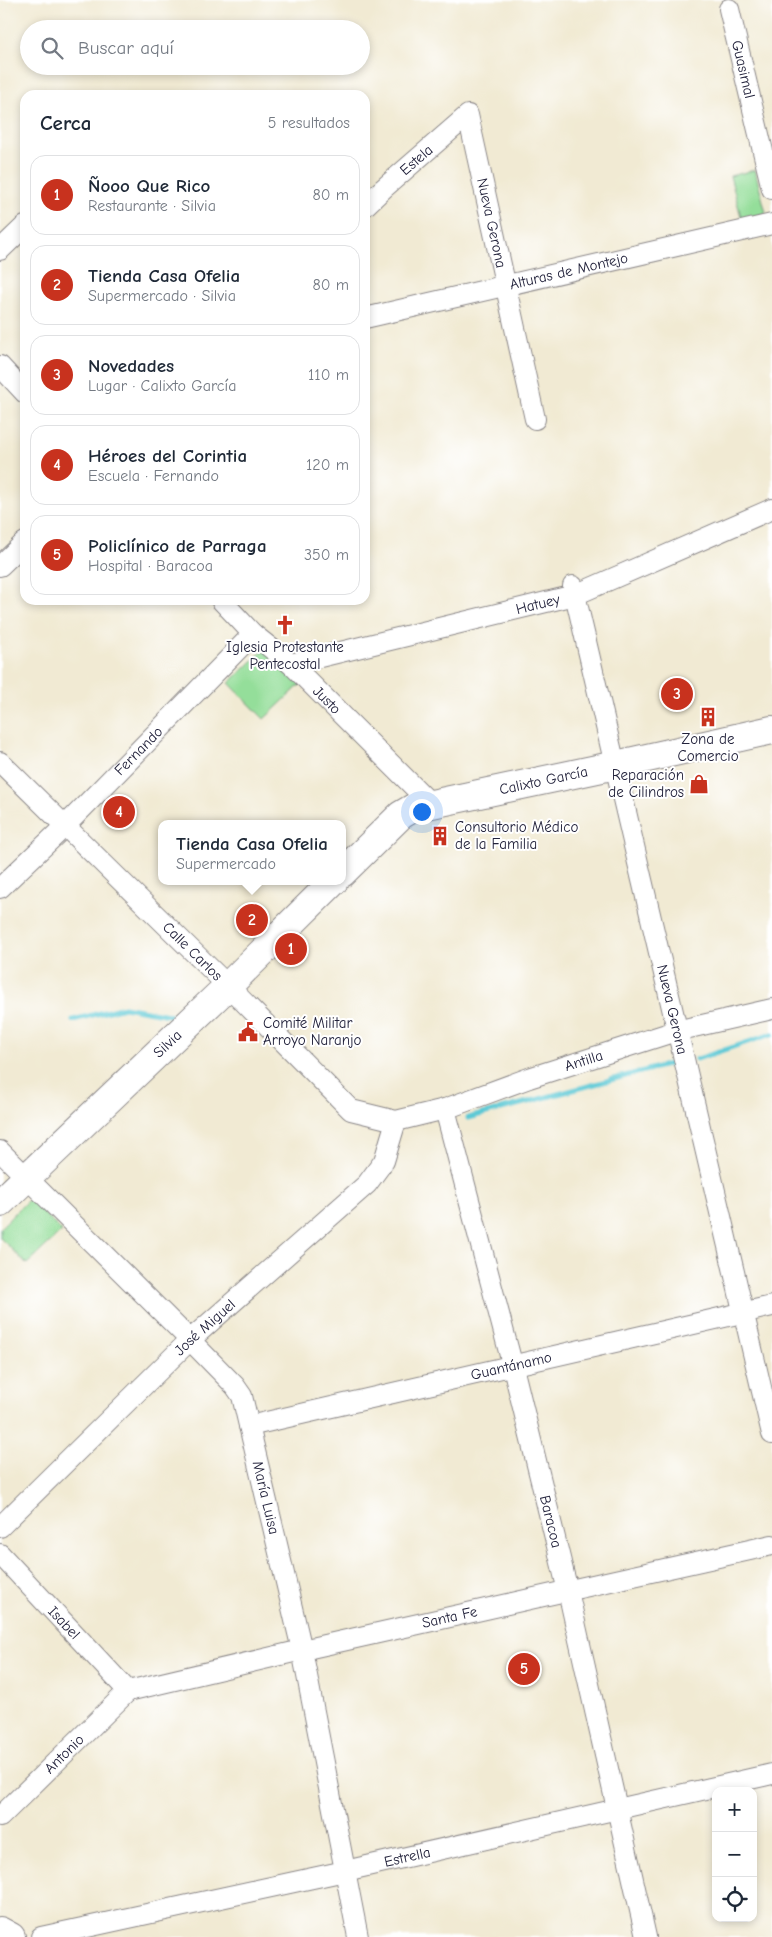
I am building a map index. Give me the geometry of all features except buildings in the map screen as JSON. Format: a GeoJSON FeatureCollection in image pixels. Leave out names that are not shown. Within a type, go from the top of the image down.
{"type":"FeatureCollection","features":[{"type":"Feature","properties":{"kind":"main road","name":"Calixto García"},"geometry":{"type":"LineString","coordinates":[[431,804],[616,766],[772,730]]}},
{"type":"Feature","properties":{"kind":"main road"},"geometry":{"type":"LineString","coordinates":[[346,869],[401,815],[413,808],[431,804]]}},
{"type":"Feature","properties":{"kind":"main road","name":"Silvia"},"geometry":{"type":"LineString","coordinates":[[0,1203],[228,986],[330,885]]}},
{"type":"Feature","properties":{"kind":"main road"},"geometry":{"type":"LineString","coordinates":[[0,1931],[11,1937]]}},
{"type":"Feature","properties":{"kind":"street","name":"Guasimal"},"geometry":{"type":"LineString","coordinates":[[729,9],[772,189]]}},
{"type":"Feature","properties":{"kind":"street","name":"Estela"},"geometry":{"type":"LineString","coordinates":[[370,201],[468,115]]}},
{"type":"Feature","properties":{"kind":"street","name":"Nueva Gerona"},"geometry":{"type":"LineString","coordinates":[[468,115],[535,419]]}},
{"type":"Feature","properties":{"kind":"street","name":"Alturas de Montejo"},"geometry":{"type":"LineString","coordinates":[[370,317],[772,224]]}},
{"type":"Feature","properties":{"kind":"street"},"geometry":{"type":"LineString","coordinates":[[0,250],[20,231]]}},
{"type":"Feature","properties":{"kind":"street"},"geometry":{"type":"LineString","coordinates":[[0,366],[20,387]]}},
{"type":"Feature","properties":{"kind":"street","name":"Hatuey"},"geometry":{"type":"LineString","coordinates":[[291,664],[574,590],[772,509]]}},
{"type":"Feature","properties":{"kind":"street"},"geometry":{"type":"LineString","coordinates":[[0,566],[20,547]]}},
{"type":"Feature","properties":{"kind":"street","name":"Nueva Gerona"},"geometry":{"type":"LineString","coordinates":[[574,590],[772,1434]]}},
{"type":"Feature","properties":{"kind":"street","name":"Justo"},"geometry":{"type":"LineString","coordinates":[[226,605],[253,634],[291,664],[431,804]]}},
{"type":"Feature","properties":{"kind":"street","name":"Fernando"},"geometry":{"type":"LineString","coordinates":[[0,888],[64,826],[253,634]]}},
{"type":"Feature","properties":{"kind":"street","name":"Calle Carlos"},"geometry":{"type":"LineString","coordinates":[[0,762],[351,1110],[396,1121]]}},
{"type":"Feature","properties":{"kind":"street","name":"Antilla"},"geometry":{"type":"LineString","coordinates":[[396,1121],[445,1109],[529,1078],[676,1030],[772,1009]]}},
{"type":"Feature","properties":{"kind":"street","name":"Baracoa"},"geometry":{"type":"LineString","coordinates":[[445,1109],[513,1367],[568,1592],[646,1937]]}},
{"type":"Feature","properties":{"kind":"street","name":"José Miguel"},"geometry":{"type":"LineString","coordinates":[[0,1527],[190,1340],[367,1184],[384,1161],[396,1121]]}},
{"type":"Feature","properties":{"kind":"street","name":"María Luisa"},"geometry":{"type":"LineString","coordinates":[[0,1151],[190,1340],[235,1386],[242,1396],[302,1650],[358,1937]]}},
{"type":"Feature","properties":{"kind":"street","name":"Guantánamo"},"geometry":{"type":"LineString","coordinates":[[249,1426],[513,1367],[772,1306]]}},
{"type":"Feature","properties":{"kind":"street","name":"Santa Fe"},"geometry":{"type":"LineString","coordinates":[[128,1691],[302,1650],[772,1545]]}},
{"type":"Feature","properties":{"kind":"street","name":"Isabel"},"geometry":{"type":"LineString","coordinates":[[0,1554],[128,1691]]}},
{"type":"Feature","properties":{"kind":"street","name":"Antonio"},"geometry":{"type":"LineString","coordinates":[[0,1817],[128,1691]]}},
{"type":"Feature","properties":{"kind":"street","name":"Estrella"},"geometry":{"type":"LineString","coordinates":[[41,1937],[345,1871],[772,1774]]}},
{"type":"Feature","properties":{"kind":"green space"},"geometry":{"type":"Polygon","coordinates":[[[755,170],[766,213],[742,220],[730,176],[755,170]]]}},
{"type":"Feature","properties":{"kind":"green space"},"geometry":{"type":"Polygon","coordinates":[[[266,648],[301,684],[264,719],[229,683],[266,648]]]}},
{"type":"Feature","properties":{"kind":"green space"},"geometry":{"type":"Polygon","coordinates":[[[29,1199],[62,1231],[27,1264],[0,1238],[0,1228],[29,1199]]]}},
{"type":"Feature","properties":{"kind":"waterway"},"geometry":{"type":"LineString","coordinates":[[73,1020],[124,1007],[169,1015],[178,1021]]}},
{"type":"Feature","properties":{"kind":"waterway"},"geometry":{"type":"LineString","coordinates":[[697,1059],[772,1034]]}},
{"type":"Feature","properties":{"kind":"waterway"},"geometry":{"type":"LineString","coordinates":[[468,1118],[670,1064]]}},
{"type":"Feature","properties":{"kind":"place","name":"Iglesia Protestante Pentecostal"},"geometry":{"type":"Point","coordinates":[285,625]}},
{"type":"Feature","properties":{"kind":"place","name":"Novedades"},"geometry":{"type":"Point","coordinates":[677,694]}},
{"type":"Feature","properties":{"kind":"place","name":"Zona de Comercio"},"geometry":{"type":"Point","coordinates":[708,717]}},
{"type":"Feature","properties":{"kind":"place","name":"Reparación de Cilindros"},"geometry":{"type":"Point","coordinates":[699,784]}},
{"type":"Feature","properties":{"kind":"place","name":"Héroes del Corintia"},"geometry":{"type":"Point","coordinates":[119,812]}},
{"type":"Feature","properties":{"kind":"place","name":"Consultorio Médico de la Familia"},"geometry":{"type":"Point","coordinates":[440,836]}},
{"type":"Feature","properties":{"kind":"place","name":"Tienda Casa Ofelia"},"geometry":{"type":"Point","coordinates":[252,920]}},
{"type":"Feature","properties":{"kind":"place","name":"Ñooo Que Rico"},"geometry":{"type":"Point","coordinates":[291,949]}},
{"type":"Feature","properties":{"kind":"place","name":"Comité Militar Arroyo Naranjo"},"geometry":{"type":"Point","coordinates":[248,1032]}},
{"type":"Feature","properties":{"kind":"place","name":"Policlínico de Parraga"},"geometry":{"type":"Point","coordinates":[524,1669]}}]}
